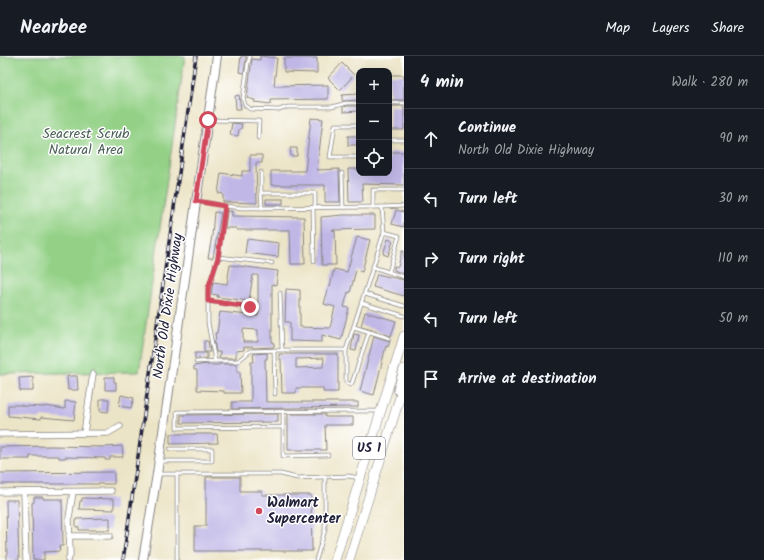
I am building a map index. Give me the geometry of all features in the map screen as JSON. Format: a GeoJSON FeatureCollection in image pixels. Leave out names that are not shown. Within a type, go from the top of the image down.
{"type":"FeatureCollection","features":[{"type":"Feature","properties":{"kind":"main road","name":"US 1"},"geometry":{"type":"LineString","coordinates":[[336,560],[404,336]]}},
{"type":"Feature","properties":{"kind":"main road"},"geometry":{"type":"LineString","coordinates":[[396,410],[395,397],[404,369]]}},
{"type":"Feature","properties":{"kind":"main road","name":"US 1"},"geometry":{"type":"LineString","coordinates":[[349,560],[396,410],[402,400],[404,385]]}},
{"type":"Feature","properties":{"kind":"main road"},"geometry":{"type":"LineString","coordinates":[[376,476],[371,472],[370,467],[382,425],[383,417],[381,410]]}},
{"type":"Feature","properties":{"kind":"main road"},"geometry":{"type":"LineString","coordinates":[[360,478],[366,487],[368,502]]}},
{"type":"Feature","properties":{"kind":"street","name":"North Old Dixie Highway"},"geometry":{"type":"LineString","coordinates":[[143,560],[159,461],[217,56]]}},
{"type":"Feature","properties":{"kind":"street"},"geometry":{"type":"LineString","coordinates":[[84,433],[93,374]]}},
{"type":"Feature","properties":{"kind":"street"},"geometry":{"type":"LineString","coordinates":[[0,434],[108,433],[120,426]]}},
{"type":"Feature","properties":{"kind":"street"},"geometry":{"type":"LineString","coordinates":[[0,492],[111,491]]}},
{"type":"Feature","properties":{"kind":"street"},"geometry":{"type":"LineString","coordinates":[[24,492],[26,560]]}},
{"type":"Feature","properties":{"kind":"street"},"geometry":{"type":"LineString","coordinates":[[68,560],[70,555],[69,518],[73,492]]}},
{"type":"Feature","properties":{"kind":"street"},"geometry":{"type":"LineString","coordinates":[[69,536],[110,536]]}},
{"type":"Feature","properties":{"kind":"lane"},"geometry":{"type":"LineString","coordinates":[[250,56],[243,98],[245,105],[250,109],[279,110],[288,107],[332,107],[346,103],[356,103]]}},
{"type":"Feature","properties":{"kind":"lane"},"geometry":{"type":"LineString","coordinates":[[392,103],[404,103]]}},
{"type":"Feature","properties":{"kind":"lane"},"geometry":{"type":"LineString","coordinates":[[208,120],[259,121],[258,138]]}},
{"type":"Feature","properties":{"kind":"lane"},"geometry":{"type":"LineString","coordinates":[[356,125],[335,125],[330,157],[356,157]]}},
{"type":"Feature","properties":{"kind":"lane"},"geometry":{"type":"LineString","coordinates":[[392,140],[404,140]]}},
{"type":"Feature","properties":{"kind":"lane"},"geometry":{"type":"LineString","coordinates":[[261,172],[262,208]]}},
{"type":"Feature","properties":{"kind":"lane"},"geometry":{"type":"LineString","coordinates":[[342,173],[343,207]]}},
{"type":"Feature","properties":{"kind":"lane"},"geometry":{"type":"LineString","coordinates":[[373,207],[373,190],[404,190]]}},
{"type":"Feature","properties":{"kind":"lane"},"geometry":{"type":"LineString","coordinates":[[261,193],[314,193],[314,261]]}},
{"type":"Feature","properties":{"kind":"lane"},"geometry":{"type":"LineString","coordinates":[[196,201],[242,208],[404,206]]}},
{"type":"Feature","properties":{"kind":"lane"},"geometry":{"type":"LineString","coordinates":[[215,361],[208,323],[208,289],[218,257],[225,206]]}},
{"type":"Feature","properties":{"kind":"lane"},"geometry":{"type":"LineString","coordinates":[[369,332],[352,383],[350,385],[346,382],[346,350],[384,232],[382,206]]}},
{"type":"Feature","properties":{"kind":"lane"},"geometry":{"type":"LineString","coordinates":[[384,232],[399,236],[389,272]]}},
{"type":"Feature","properties":{"kind":"lane"},"geometry":{"type":"LineString","coordinates":[[218,257],[272,263]]}},
{"type":"Feature","properties":{"kind":"lane"},"geometry":{"type":"LineString","coordinates":[[373,267],[404,277]]}},
{"type":"Feature","properties":{"kind":"lane"},"geometry":{"type":"LineString","coordinates":[[280,293],[282,350]]}},
{"type":"Feature","properties":{"kind":"lane"},"geometry":{"type":"LineString","coordinates":[[365,294],[404,306]]}},
{"type":"Feature","properties":{"kind":"lane"},"geometry":{"type":"LineString","coordinates":[[208,301],[250,307]]}},
{"type":"Feature","properties":{"kind":"lane"},"geometry":{"type":"LineString","coordinates":[[362,302],[404,316]]}},
{"type":"Feature","properties":{"kind":"lane"},"geometry":{"type":"LineString","coordinates":[[354,327],[389,338]]}},
{"type":"Feature","properties":{"kind":"lane"},"geometry":{"type":"LineString","coordinates":[[274,350],[275,394]]}},
{"type":"Feature","properties":{"kind":"lane"},"geometry":{"type":"LineString","coordinates":[[196,362],[238,361],[250,351],[346,350]]}},
{"type":"Feature","properties":{"kind":"lane"},"geometry":{"type":"LineString","coordinates":[[283,427],[177,428],[177,412],[381,410]]}},
{"type":"Feature","properties":{"kind":"lane"},"geometry":{"type":"LineString","coordinates":[[283,412],[283,456],[328,456]]}},
{"type":"Feature","properties":{"kind":"lane"},"geometry":{"type":"LineString","coordinates":[[159,461],[212,461],[212,449],[170,449]]}},
{"type":"Feature","properties":{"kind":"lane"},"geometry":{"type":"LineString","coordinates":[[157,474],[281,474],[297,478],[349,476],[360,478]]}},
{"type":"Feature","properties":{"kind":"lane"},"geometry":{"type":"LineString","coordinates":[[177,474],[177,560]]}},
{"type":"Feature","properties":{"kind":"lane"},"geometry":{"type":"LineString","coordinates":[[316,560],[325,530],[325,477]]}},
{"type":"Feature","properties":{"kind":"green space","name":"Seacrest Scrub Natural Area"},"geometry":{"type":"Polygon","coordinates":[[[0,56],[185,56],[139,372],[0,374],[0,56]]]}},
{"type":"Feature","properties":{"kind":"building"},"geometry":{"type":"Polygon","coordinates":[[[241,56],[246,56],[244,73],[239,72],[241,56]]]}},
{"type":"Feature","properties":{"kind":"building"},"geometry":{"type":"Polygon","coordinates":[[[260,56],[277,58],[274,86],[328,85],[328,99],[271,100],[271,104],[254,102],[255,100],[247,98],[252,59],[260,60],[260,56]]]}},
{"type":"Feature","properties":{"kind":"building"},"geometry":{"type":"Polygon","coordinates":[[[284,58],[317,58],[317,73],[284,72],[284,58]]]}},
{"type":"Feature","properties":{"kind":"building"},"geometry":{"type":"Polygon","coordinates":[[[342,63],[354,75],[340,90],[328,78],[342,63]]]}},
{"type":"Feature","properties":{"kind":"building"},"geometry":{"type":"Polygon","coordinates":[[[392,75],[404,75],[404,100],[392,100],[392,75]]]}},
{"type":"Feature","properties":{"kind":"building"},"geometry":{"type":"Polygon","coordinates":[[[356,94],[356,100],[343,101],[342,95],[356,94]]]}},
{"type":"Feature","properties":{"kind":"building"},"geometry":{"type":"Polygon","coordinates":[[[239,95],[241,109],[236,109],[235,96],[239,95]]]}},
{"type":"Feature","properties":{"kind":"building"},"geometry":{"type":"Polygon","coordinates":[[[356,106],[356,111],[343,112],[343,107],[356,106]]]}},
{"type":"Feature","properties":{"kind":"building"},"geometry":{"type":"Polygon","coordinates":[[[392,106],[404,106],[404,130],[392,130],[392,106]]]}},
{"type":"Feature","properties":{"kind":"building"},"geometry":{"type":"Polygon","coordinates":[[[311,118],[323,119],[317,170],[339,169],[340,202],[325,202],[325,185],[271,185],[271,171],[305,171],[311,118]]]}},
{"type":"Feature","properties":{"kind":"building"},"geometry":{"type":"Polygon","coordinates":[[[232,123],[242,124],[241,129],[239,129],[238,136],[230,135],[232,123]]]}},
{"type":"Feature","properties":{"kind":"building"},"geometry":{"type":"Polygon","coordinates":[[[348,136],[356,136],[356,145],[348,145],[348,136]]]}},
{"type":"Feature","properties":{"kind":"building"},"geometry":{"type":"Polygon","coordinates":[[[290,148],[297,148],[297,156],[291,156],[290,148]]]}},
{"type":"Feature","properties":{"kind":"building"},"geometry":{"type":"Polygon","coordinates":[[[392,152],[404,152],[404,185],[362,184],[363,202],[349,202],[348,169],[356,169],[356,176],[392,176],[392,152]]]}},
{"type":"Feature","properties":{"kind":"building"},"geometry":{"type":"Polygon","coordinates":[[[250,155],[262,155],[262,163],[256,163],[257,203],[223,202],[223,194],[218,193],[221,173],[242,176],[242,171],[250,171],[250,155]]]}},
{"type":"Feature","properties":{"kind":"building"},"geometry":{"type":"Polygon","coordinates":[[[266,199],[283,199],[283,204],[266,204],[266,199]]]}},
{"type":"Feature","properties":{"kind":"building"},"geometry":{"type":"Polygon","coordinates":[[[396,210],[404,212],[404,227],[392,224],[396,210]]]}},
{"type":"Feature","properties":{"kind":"building"},"geometry":{"type":"Polygon","coordinates":[[[227,211],[232,211],[232,216],[304,217],[305,264],[291,264],[290,230],[237,230],[237,228],[225,228],[227,211]]]}},
{"type":"Feature","properties":{"kind":"building"},"geometry":{"type":"Polygon","coordinates":[[[214,212],[221,213],[213,258],[208,258],[212,236],[214,212]]]}},
{"type":"Feature","properties":{"kind":"building"},"geometry":{"type":"Polygon","coordinates":[[[375,215],[375,229],[332,230],[335,231],[336,265],[322,265],[321,217],[375,215]]]}},
{"type":"Feature","properties":{"kind":"building"},"geometry":{"type":"Polygon","coordinates":[[[357,237],[370,240],[362,272],[356,270],[350,293],[348,292],[344,307],[349,308],[341,340],[322,335],[322,342],[290,341],[290,322],[285,322],[286,289],[300,290],[300,327],[330,328],[335,307],[324,304],[334,269],[347,272],[357,237]]]}},
{"type":"Feature","properties":{"kind":"building"},"geometry":{"type":"Polygon","coordinates":[[[247,239],[279,243],[278,257],[245,253],[247,239]]]}},
{"type":"Feature","properties":{"kind":"building"},"geometry":{"type":"Polygon","coordinates":[[[388,239],[393,241],[388,256],[383,254],[388,239]]]}},
{"type":"Feature","properties":{"kind":"building"},"geometry":{"type":"Polygon","coordinates":[[[402,251],[404,251],[404,274],[394,270],[394,266],[398,267],[402,251]]]}},
{"type":"Feature","properties":{"kind":"building"},"geometry":{"type":"Polygon","coordinates":[[[230,265],[278,271],[276,285],[272,284],[272,342],[274,342],[274,347],[244,347],[244,350],[236,351],[236,358],[219,358],[220,352],[216,352],[214,341],[216,340],[215,333],[217,333],[220,312],[258,316],[258,275],[253,275],[249,301],[217,297],[218,295],[211,294],[213,282],[227,284],[230,265]],[[243,329],[243,342],[258,342],[258,330],[243,329]]]}},
{"type":"Feature","properties":{"kind":"building"},"geometry":{"type":"Polygon","coordinates":[[[377,274],[404,280],[404,296],[373,287],[377,274]]]}},
{"type":"Feature","properties":{"kind":"building"},"geometry":{"type":"Polygon","coordinates":[[[365,312],[396,321],[391,336],[361,326],[365,312]]]}},
{"type":"Feature","properties":{"kind":"building"},"geometry":{"type":"Polygon","coordinates":[[[354,334],[359,335],[356,351],[351,350],[354,334]]]}},
{"type":"Feature","properties":{"kind":"building"},"geometry":{"type":"Polygon","coordinates":[[[374,336],[390,341],[388,347],[386,346],[374,395],[360,391],[374,336]]]}},
{"type":"Feature","properties":{"kind":"building"},"geometry":{"type":"Polygon","coordinates":[[[204,341],[208,341],[210,352],[204,352],[204,341]]]}},
{"type":"Feature","properties":{"kind":"building"},"geometry":{"type":"Polygon","coordinates":[[[195,353],[207,353],[207,358],[195,359],[195,353]]]}},
{"type":"Feature","properties":{"kind":"building"},"geometry":{"type":"Polygon","coordinates":[[[267,353],[267,359],[265,359],[266,402],[358,402],[358,407],[232,409],[232,402],[251,402],[251,362],[254,362],[253,354],[267,353]]]}},
{"type":"Feature","properties":{"kind":"building"},"geometry":{"type":"Polygon","coordinates":[[[279,354],[338,354],[338,392],[323,392],[323,388],[296,388],[296,393],[282,393],[281,359],[279,359],[279,354]],[[324,358],[296,359],[296,368],[323,367],[324,358]]]}},
{"type":"Feature","properties":{"kind":"building"},"geometry":{"type":"Polygon","coordinates":[[[207,364],[236,364],[237,372],[240,372],[241,393],[197,390],[197,370],[194,370],[194,366],[207,364]]]}},
{"type":"Feature","properties":{"kind":"building"},"geometry":{"type":"Polygon","coordinates":[[[67,376],[77,376],[78,390],[68,390],[67,376]]]}},
{"type":"Feature","properties":{"kind":"building"},"geometry":{"type":"Polygon","coordinates":[[[33,377],[33,391],[20,391],[19,378],[33,377]]]}},
{"type":"Feature","properties":{"kind":"building"},"geometry":{"type":"Polygon","coordinates":[[[105,377],[114,377],[114,382],[116,382],[116,390],[105,390],[105,377]]]}},
{"type":"Feature","properties":{"kind":"building"},"geometry":{"type":"Polygon","coordinates":[[[121,395],[134,398],[131,408],[119,406],[121,395]]]}},
{"type":"Feature","properties":{"kind":"building"},"geometry":{"type":"Polygon","coordinates":[[[100,399],[109,399],[108,412],[100,411],[100,399]]]}},
{"type":"Feature","properties":{"kind":"building"},"geometry":{"type":"Polygon","coordinates":[[[65,401],[76,402],[74,420],[8,416],[8,405],[45,406],[65,409],[65,401]]]}},
{"type":"Feature","properties":{"kind":"building"},"geometry":{"type":"Polygon","coordinates":[[[278,414],[278,422],[181,423],[181,415],[278,414]]]}},
{"type":"Feature","properties":{"kind":"building"},"geometry":{"type":"Polygon","coordinates":[[[288,414],[325,414],[325,417],[353,417],[353,425],[325,425],[326,450],[288,450],[288,414]]]}},
{"type":"Feature","properties":{"kind":"building"},"geometry":{"type":"Polygon","coordinates":[[[170,434],[217,434],[218,443],[170,444],[170,434]]]}},
{"type":"Feature","properties":{"kind":"building"},"geometry":{"type":"Polygon","coordinates":[[[122,446],[123,457],[110,457],[110,460],[105,460],[105,458],[59,458],[59,456],[30,456],[30,459],[0,459],[0,447],[122,446]]]}},
{"type":"Feature","properties":{"kind":"building"},"geometry":{"type":"Polygon","coordinates":[[[114,472],[114,484],[0,484],[0,473],[114,472]]]}},
{"type":"Feature","properties":{"kind":"building","name":"Walmart Supercenter"},"geometry":{"type":"Polygon","coordinates":[[[206,477],[240,477],[240,491],[262,491],[262,495],[311,495],[312,551],[195,551],[195,526],[206,526],[206,477]]]}},
{"type":"Feature","properties":{"kind":"building"},"geometry":{"type":"Polygon","coordinates":[[[34,497],[43,497],[43,499],[62,499],[63,546],[59,546],[60,551],[44,552],[44,560],[33,560],[32,503],[34,502],[34,497]]]}},
{"type":"Feature","properties":{"kind":"building"},"geometry":{"type":"Polygon","coordinates":[[[82,498],[114,499],[114,510],[79,509],[82,498]]]}},
{"type":"Feature","properties":{"kind":"building"},"geometry":{"type":"Polygon","coordinates":[[[6,500],[17,500],[19,560],[7,560],[6,500]]]}},
{"type":"Feature","properties":{"kind":"building"},"geometry":{"type":"Polygon","coordinates":[[[110,518],[110,530],[79,530],[79,527],[76,527],[76,519],[110,518]]]}},
{"type":"Feature","properties":{"kind":"railway"},"geometry":{"type":"LineString","coordinates":[[123,560],[196,56]]}},
{"type":"Feature","properties":{"kind":"place","name":"Walmart Supercenter"},"geometry":{"type":"Point","coordinates":[259,511]}},
{"type":"Feature","properties":{"kind":"route"},"geometry":{"type":"LineString","coordinates":[[208,120],[196,201],[225,206],[218,258],[208,289],[208,301],[250,307]]}}]}
